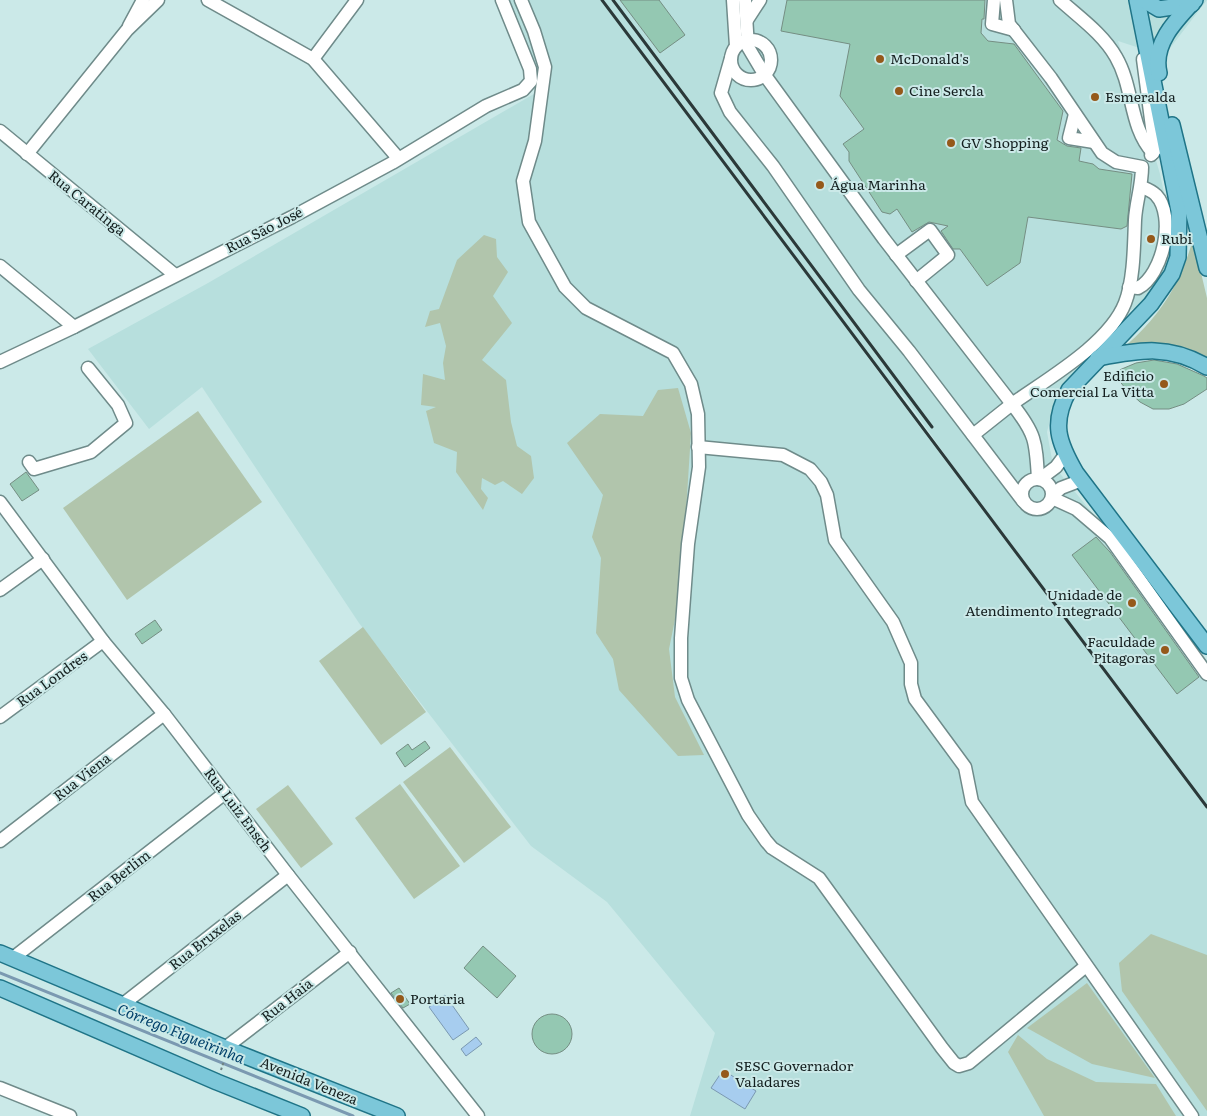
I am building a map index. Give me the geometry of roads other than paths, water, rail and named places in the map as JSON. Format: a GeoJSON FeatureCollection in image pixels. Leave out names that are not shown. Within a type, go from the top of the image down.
{"type":"FeatureCollection","features":[{"type":"Feature","properties":{"kind":"main road"},"geometry":{"type":"LineString","coordinates":[[1193,2],[1159,9],[1140,5],[1179,211],[1180,247],[1176,266],[1164,288],[1069,390],[1062,404],[1058,426],[1065,455],[1207,646]]}},
{"type":"Feature","properties":{"kind":"main road"},"geometry":{"type":"LineString","coordinates":[[1193,2],[1168,32],[1160,47],[1157,59],[1207,268]]}},
{"type":"Feature","properties":{"kind":"main road"},"geometry":{"type":"LineString","coordinates":[[1098,358],[1138,350],[1160,350],[1184,356],[1207,367]]}},
{"type":"Feature","properties":{"kind":"main road","name":"Avenida Veneza"},"geometry":{"type":"LineString","coordinates":[[6,956],[226,1049],[397,1116]]}},
{"type":"Feature","properties":{"kind":"main road"},"geometry":{"type":"LineString","coordinates":[[0,988],[217,1082],[302,1116]]}},
{"type":"Feature","properties":{"kind":"street"},"geometry":{"type":"LineString","coordinates":[[127,30],[143,0]]}},
{"type":"Feature","properties":{"kind":"street"},"geometry":{"type":"LineString","coordinates":[[27,154],[127,30],[158,0]]}},
{"type":"Feature","properties":{"kind":"street"},"geometry":{"type":"LineString","coordinates":[[208,0],[313,59],[398,158]]}},
{"type":"Feature","properties":{"kind":"street"},"geometry":{"type":"LineString","coordinates":[[313,59],[357,0]]}},
{"type":"Feature","properties":{"kind":"street","name":"Rua São José"},"geometry":{"type":"LineString","coordinates":[[0,362],[74,328],[174,275],[292,217],[486,106],[524,90],[530,81],[530,69],[502,0]]}},
{"type":"Feature","properties":{"kind":"street"},"geometry":{"type":"LineString","coordinates":[[521,0],[534,31],[545,67],[535,141],[523,181],[529,222],[565,287],[586,308],[672,353],[691,384],[698,414],[699,467],[688,544],[682,619],[681,678],[688,700],[748,815],[772,848],[819,878],[936,1040],[954,1063],[959,1066],[969,1063],[1086,966]]}},
{"type":"Feature","properties":{"kind":"street"},"geometry":{"type":"LineString","coordinates":[[733,0],[742,43]]}},
{"type":"Feature","properties":{"kind":"street"},"geometry":{"type":"LineString","coordinates":[[745,0],[747,20],[742,43],[731,58],[721,93],[730,112],[773,166],[859,290],[1023,501],[1030,508],[1040,510],[1049,505],[1052,497],[1061,488],[1082,480]]}},
{"type":"Feature","properties":{"kind":"street"},"geometry":{"type":"LineString","coordinates":[[747,20],[760,0]]}},
{"type":"Feature","properties":{"kind":"street"},"geometry":{"type":"LineString","coordinates":[[994,0],[992,24],[1014,30]]}},
{"type":"Feature","properties":{"kind":"street"},"geometry":{"type":"LineString","coordinates":[[1006,0],[1009,24],[1051,78],[1094,142],[1109,160],[1142,167]]}},
{"type":"Feature","properties":{"kind":"street"},"geometry":{"type":"LineString","coordinates":[[1060,0],[1099,34],[1116,58],[1128,84],[1140,136],[1153,153]]}},
{"type":"Feature","properties":{"kind":"street"},"geometry":{"type":"LineString","coordinates":[[973,435],[1102,336],[1121,310],[1129,287],[1135,218],[1142,187],[1142,167],[1155,150],[1145,84],[1140,5]]}},
{"type":"Feature","properties":{"kind":"street"},"geometry":{"type":"LineString","coordinates":[[731,58],[732,65],[739,76],[752,80],[764,74],[770,65],[770,54],[758,41],[742,43]]}},
{"type":"Feature","properties":{"kind":"street"},"geometry":{"type":"LineString","coordinates":[[764,74],[896,255],[1032,431],[1036,443],[1039,479]]}},
{"type":"Feature","properties":{"kind":"street"},"geometry":{"type":"LineString","coordinates":[[1075,114],[1069,138],[1094,142]]}},
{"type":"Feature","properties":{"kind":"street","name":"Rua Caratinga"},"geometry":{"type":"LineString","coordinates":[[1,134],[174,275]]}},
{"type":"Feature","properties":{"kind":"street"},"geometry":{"type":"LineString","coordinates":[[1129,287],[1138,288],[1148,279],[1165,243],[1166,223],[1159,199],[1154,192],[1142,187]]}},
{"type":"Feature","properties":{"kind":"street"},"geometry":{"type":"LineString","coordinates":[[896,255],[930,230],[948,256],[916,281]]}},
{"type":"Feature","properties":{"kind":"street"},"geometry":{"type":"LineString","coordinates":[[0,266],[74,328]]}},
{"type":"Feature","properties":{"kind":"street"},"geometry":{"type":"LineString","coordinates":[[28,462],[34,469],[92,452],[126,423],[121,410],[88,368]]}},
{"type":"Feature","properties":{"kind":"street"},"geometry":{"type":"LineString","coordinates":[[698,447],[783,455],[810,469],[821,482],[827,495],[835,540],[880,602],[903,641],[911,663],[911,684],[915,699],[965,767],[972,802],[1192,1116]]}},
{"type":"Feature","properties":{"kind":"street"},"geometry":{"type":"LineString","coordinates":[[1039,479],[1056,467],[1065,455]]}},
{"type":"Feature","properties":{"kind":"street"},"geometry":{"type":"LineString","coordinates":[[1023,501],[1024,486],[1033,479],[1039,479],[1050,486],[1052,497]]}},
{"type":"Feature","properties":{"kind":"street"},"geometry":{"type":"LineString","coordinates":[[1052,497],[1076,509],[1110,538],[1207,674]]}},
{"type":"Feature","properties":{"kind":"street","name":"Rua Luiz Ensch"},"geometry":{"type":"LineString","coordinates":[[0,502],[103,641],[164,714],[478,1116]]}},
{"type":"Feature","properties":{"kind":"street"},"geometry":{"type":"LineString","coordinates":[[0,590],[43,559]]}},
{"type":"Feature","properties":{"kind":"street","name":"Rua Londres"},"geometry":{"type":"LineString","coordinates":[[0,717],[103,641]]}},
{"type":"Feature","properties":{"kind":"street","name":"Rua Viena"},"geometry":{"type":"LineString","coordinates":[[0,841],[164,714]]}},
{"type":"Feature","properties":{"kind":"street","name":"Rua Berlim"},"geometry":{"type":"LineString","coordinates":[[6,956],[225,793]]}},
{"type":"Feature","properties":{"kind":"street","name":"Rua Bruxelas"},"geometry":{"type":"LineString","coordinates":[[122,1005],[288,875]]}},
{"type":"Feature","properties":{"kind":"street","name":"Rua Haia"},"geometry":{"type":"LineString","coordinates":[[226,1049],[350,952]]}},
{"type":"Feature","properties":{"kind":"street"},"geometry":{"type":"LineString","coordinates":[[0,1088],[70,1116]]}},
{"type":"Feature","properties":{"kind":"waterway","name":"Córrego Figueirinha"},"geometry":{"type":"LineString","coordinates":[[0,973],[353,1116]]}},
{"type":"Feature","properties":{"kind":"railway"},"geometry":{"type":"LineString","coordinates":[[602,0],[1207,807]]}},
{"type":"Feature","properties":{"kind":"railway"},"geometry":{"type":"LineString","coordinates":[[613,0],[932,427]]}},
{"type":"Feature","properties":{"kind":"place","name":"McDonald's"},"geometry":{"type":"Point","coordinates":[880,59]}},
{"type":"Feature","properties":{"kind":"place","name":"Cine Sercla"},"geometry":{"type":"Point","coordinates":[899,91]}},
{"type":"Feature","properties":{"kind":"place","name":"Esmeralda"},"geometry":{"type":"Point","coordinates":[1095,97]}},
{"type":"Feature","properties":{"kind":"place","name":"GV Shopping"},"geometry":{"type":"Point","coordinates":[951,143]}},
{"type":"Feature","properties":{"kind":"place","name":"Água Marinha"},"geometry":{"type":"Point","coordinates":[820,185]}},
{"type":"Feature","properties":{"kind":"place","name":"Rubi"},"geometry":{"type":"Point","coordinates":[1151,239]}},
{"type":"Feature","properties":{"kind":"place","name":"Edificio Comercial La Vitta"},"geometry":{"type":"Point","coordinates":[1164,384]}},
{"type":"Feature","properties":{"kind":"place","name":"Unidade de Atendimento Integrado"},"geometry":{"type":"Point","coordinates":[1132,603]}},
{"type":"Feature","properties":{"kind":"place","name":"Faculdade Pitagoras"},"geometry":{"type":"Point","coordinates":[1165,650]}},
{"type":"Feature","properties":{"kind":"place","name":"Portaria"},"geometry":{"type":"Point","coordinates":[400,999]}},
{"type":"Feature","properties":{"kind":"place","name":"SESC Governador Valadares"},"geometry":{"type":"Point","coordinates":[725,1074]}}]}
